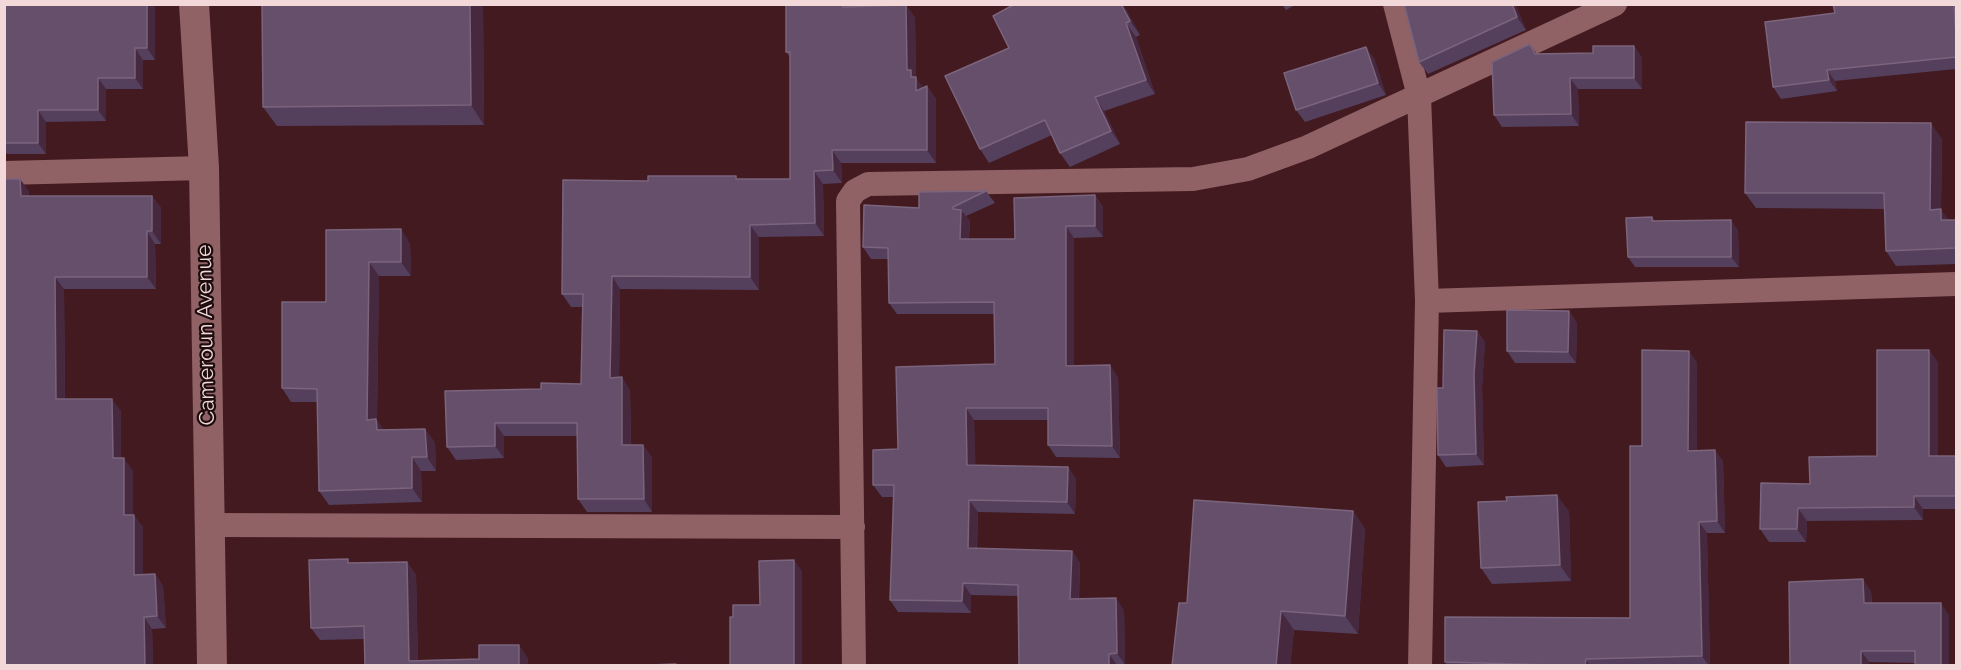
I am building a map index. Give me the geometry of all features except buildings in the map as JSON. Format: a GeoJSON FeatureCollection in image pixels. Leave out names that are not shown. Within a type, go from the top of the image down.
{"type":"FeatureCollection","features":[{"type":"Feature","properties":{"kind":"street","name":"Cameroun Avenue"},"geometry":{"type":"LineString","coordinates":[[194,4],[204,168],[212,666]]}},
{"type":"Feature","properties":{"kind":"street"},"geometry":{"type":"LineString","coordinates":[[1395,4],[1419,96],[1426,301],[1420,666]]}},
{"type":"Feature","properties":{"kind":"street"},"geometry":{"type":"LineString","coordinates":[[855,666],[848,201],[855,191],[868,184],[1193,179],[1248,169],[1308,147],[1615,4]]}},
{"type":"Feature","properties":{"kind":"street"},"geometry":{"type":"LineString","coordinates":[[4,173],[204,168]]}},
{"type":"Feature","properties":{"kind":"street"},"geometry":{"type":"LineString","coordinates":[[1426,301],[1956,284]]}},
{"type":"Feature","properties":{"kind":"street"},"geometry":{"type":"LineString","coordinates":[[210,525],[853,527]]}}]}
